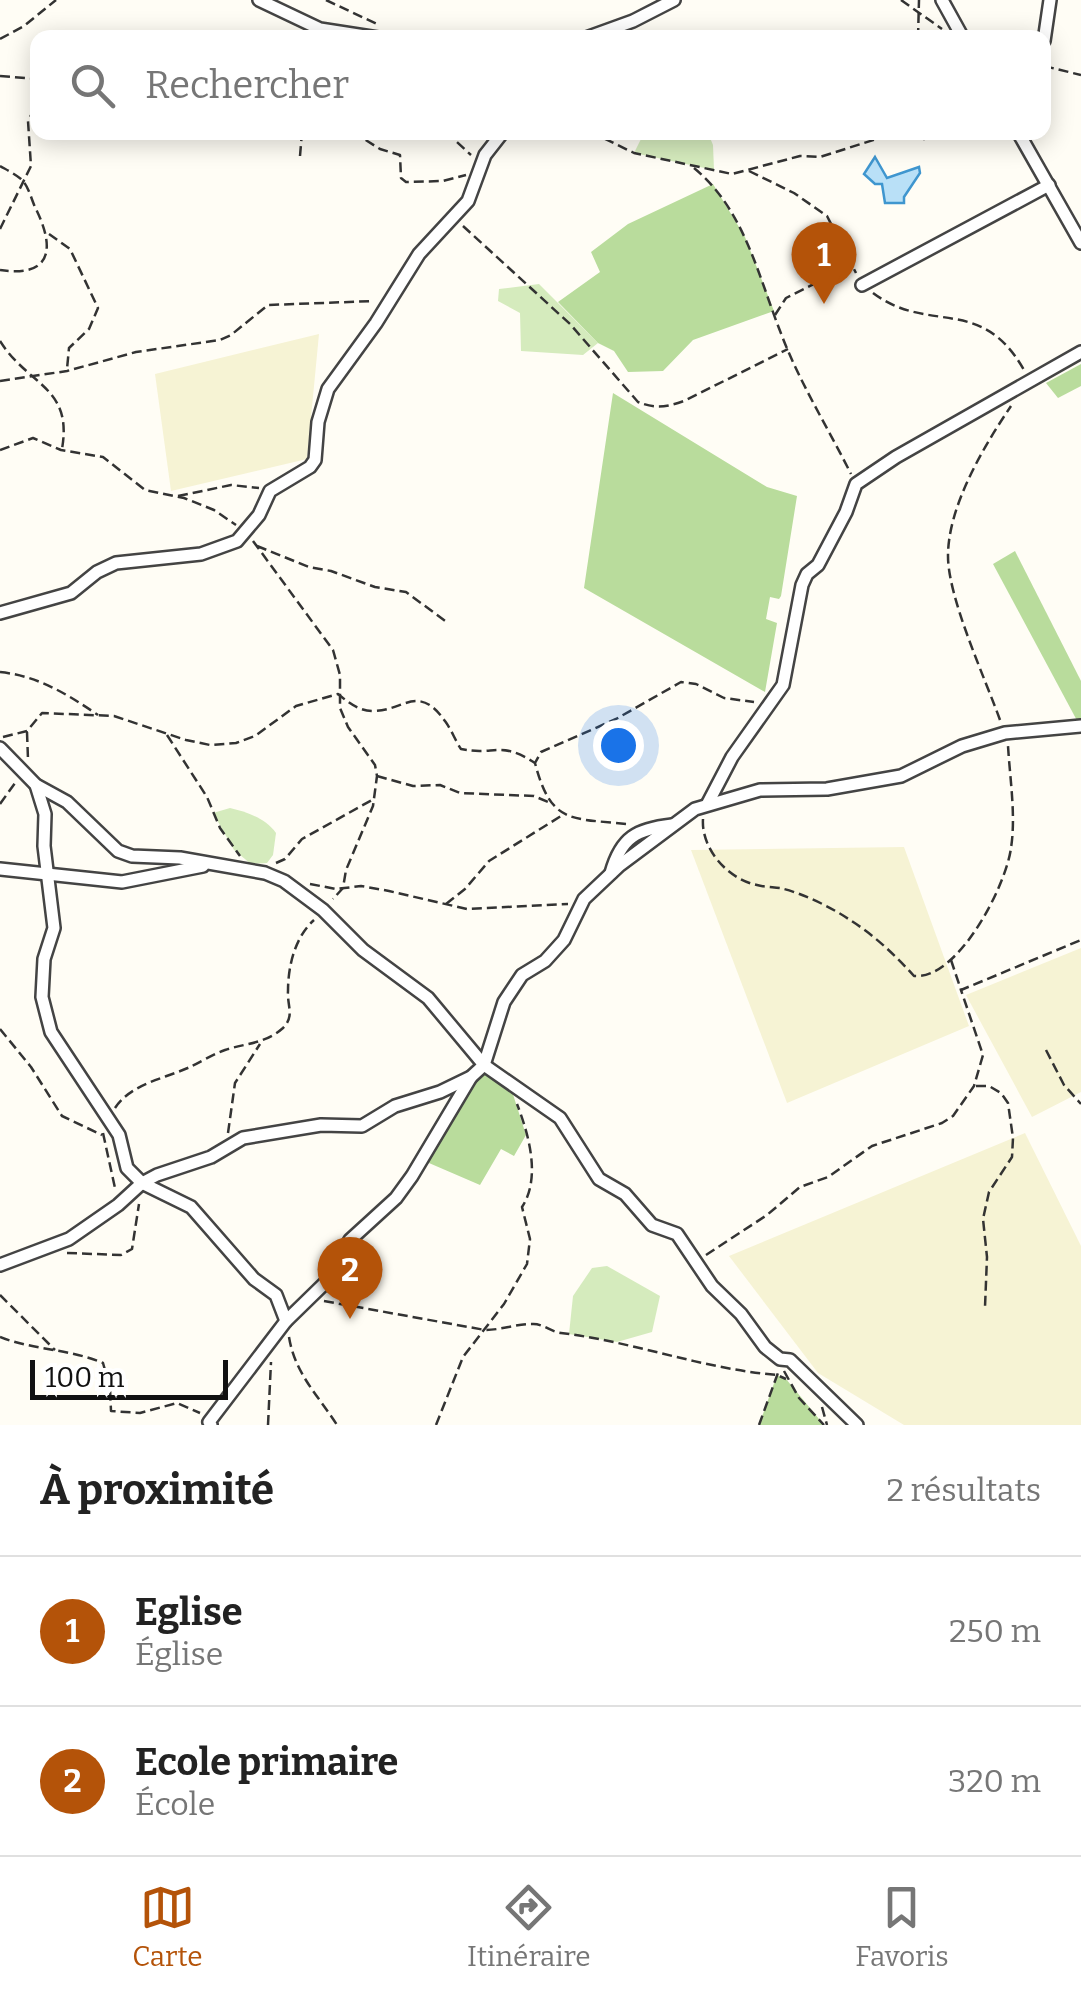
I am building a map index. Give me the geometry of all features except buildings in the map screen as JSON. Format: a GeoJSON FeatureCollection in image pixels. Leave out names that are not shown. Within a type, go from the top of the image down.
{"type":"FeatureCollection","features":[{"type":"Feature","properties":{"kind":"street"},"geometry":{"type":"LineString","coordinates":[[259,0],[326,30]]}},
{"type":"Feature","properties":{"kind":"street"},"geometry":{"type":"LineString","coordinates":[[608,30],[674,0]]}},
{"type":"Feature","properties":{"kind":"street"},"geometry":{"type":"LineString","coordinates":[[942,0],[959,30]]}},
{"type":"Feature","properties":{"kind":"street"},"geometry":{"type":"LineString","coordinates":[[1046,30],[1050,0]]}},
{"type":"Feature","properties":{"kind":"street"},"geometry":{"type":"LineString","coordinates":[[0,613],[71,592],[116,564],[201,554],[236,541],[259,514],[270,491],[315,460],[318,422],[328,389],[419,254],[468,201],[480,168],[498,140]]}},
{"type":"Feature","properties":{"kind":"street"},"geometry":{"type":"LineString","coordinates":[[1025,140],[1081,243]]}},
{"type":"Feature","properties":{"kind":"street"},"geometry":{"type":"LineString","coordinates":[[862,285],[1048,185]]}},
{"type":"Feature","properties":{"kind":"street"},"geometry":{"type":"LineString","coordinates":[[708,803],[732,757],[783,685],[802,585],[818,565],[856,484],[896,456],[1081,352]]}},
{"type":"Feature","properties":{"kind":"street"},"geometry":{"type":"LineString","coordinates":[[0,1264],[69,1238],[118,1205],[142,1183],[211,1157],[221,1149],[262,1133],[362,1126],[395,1106],[440,1092],[470,1077],[484,1065],[504,1002],[522,975],[545,961],[564,940],[584,898],[672,825],[708,803],[760,790],[827,788],[902,776],[962,746],[1006,733],[1081,726]]}},
{"type":"Feature","properties":{"kind":"street"},"geometry":{"type":"LineString","coordinates":[[0,748],[36,785],[67,802],[118,851],[258,871],[284,882],[323,910],[364,950],[428,998],[484,1065],[560,1118],[599,1178],[625,1194],[652,1225],[676,1234],[712,1286],[742,1314],[765,1347],[790,1360],[858,1425]]}},
{"type":"Feature","properties":{"kind":"street"},"geometry":{"type":"LineString","coordinates":[[36,785],[45,814],[44,846],[54,928],[44,960],[42,996],[51,1032],[119,1135],[127,1168],[142,1183],[191,1207],[254,1279],[276,1295],[286,1321]]}},
{"type":"Feature","properties":{"kind":"street"},"geometry":{"type":"LineString","coordinates":[[610,876],[621,847],[646,828],[672,825]]}},
{"type":"Feature","properties":{"kind":"street"},"geometry":{"type":"LineString","coordinates":[[0,869],[122,882],[212,865]]}},
{"type":"Feature","properties":{"kind":"street"},"geometry":{"type":"LineString","coordinates":[[210,1423],[286,1321],[312,1298],[350,1240],[396,1198],[470,1077]]}},
{"type":"Feature","properties":{"kind":"path"},"geometry":{"type":"LineString","coordinates":[[326,0],[385,30]]}},
{"type":"Feature","properties":{"kind":"path"},"geometry":{"type":"LineString","coordinates":[[901,0],[918,16],[944,30]]}},
{"type":"Feature","properties":{"kind":"path"},"geometry":{"type":"LineString","coordinates":[[918,30],[919,0]]}},
{"type":"Feature","properties":{"kind":"path"},"geometry":{"type":"LineString","coordinates":[[0,39],[24,26],[53,1]]}},
{"type":"Feature","properties":{"kind":"path"},"geometry":{"type":"LineString","coordinates":[[1051,68],[1081,75]]}},
{"type":"Feature","properties":{"kind":"path"},"geometry":{"type":"LineString","coordinates":[[0,76],[30,78]]}},
{"type":"Feature","properties":{"kind":"path"},"geometry":{"type":"LineString","coordinates":[[0,229],[31,166],[30,118]]}},
{"type":"Feature","properties":{"kind":"path"},"geometry":{"type":"LineString","coordinates":[[300,156],[301,140]]}},
{"type":"Feature","properties":{"kind":"path"},"geometry":{"type":"LineString","coordinates":[[366,140],[400,155],[401,178],[406,182],[443,181],[480,168],[454,140]]}},
{"type":"Feature","properties":{"kind":"path"},"geometry":{"type":"LineString","coordinates":[[607,140],[634,153],[732,174],[800,156],[820,156],[873,140]]}},
{"type":"Feature","properties":{"kind":"path"},"geometry":{"type":"LineString","coordinates":[[0,166],[24,181],[49,234],[70,249],[98,308],[88,328],[69,348],[67,371]]}},
{"type":"Feature","properties":{"kind":"path"},"geometry":{"type":"LineString","coordinates":[[692,166],[718,189],[745,237],[788,350],[856,484]]}},
{"type":"Feature","properties":{"kind":"path"},"geometry":{"type":"LineString","coordinates":[[453,218],[559,314],[638,402],[649,407],[684,402],[788,350]]}},
{"type":"Feature","properties":{"kind":"path"},"geometry":{"type":"LineString","coordinates":[[0,270],[39,266],[49,234]]}},
{"type":"Feature","properties":{"kind":"path"},"geometry":{"type":"LineString","coordinates":[[775,316],[786,298],[852,265]]}},
{"type":"Feature","properties":{"kind":"path"},"geometry":{"type":"LineString","coordinates":[[0,381],[67,371],[136,352],[220,340],[232,336],[268,305],[390,300]]}},
{"type":"Feature","properties":{"kind":"path"},"geometry":{"type":"LineString","coordinates":[[0,341],[10,358],[33,376],[65,417],[62,450]]}},
{"type":"Feature","properties":{"kind":"path"},"geometry":{"type":"LineString","coordinates":[[0,450],[33,438],[62,450],[103,457],[145,490],[214,510],[245,532],[333,650],[340,674],[338,694],[348,727],[375,765],[377,776],[374,799],[346,870],[343,888],[302,930],[295,948],[288,992],[291,1016],[286,1026],[260,1042],[224,1050],[188,1069],[142,1085],[120,1102],[108,1119],[103,1136],[118,1205]]}},
{"type":"Feature","properties":{"kind":"path"},"geometry":{"type":"LineString","coordinates":[[176,496],[231,484],[270,491]]}},
{"type":"Feature","properties":{"kind":"path"},"geometry":{"type":"LineString","coordinates":[[257,546],[375,587],[406,592],[448,623]]}},
{"type":"Feature","properties":{"kind":"path"},"geometry":{"type":"LineString","coordinates":[[0,672],[24,675],[62,691],[100,716]]}},
{"type":"Feature","properties":{"kind":"path"},"geometry":{"type":"LineString","coordinates":[[535,763],[540,752],[561,740],[616,719],[681,682],[696,684],[738,702],[770,701]]}},
{"type":"Feature","properties":{"kind":"path"},"geometry":{"type":"LineString","coordinates":[[0,738],[26,731],[42,714],[114,716],[210,745],[236,743],[256,736],[296,706],[338,694]]}},
{"type":"Feature","properties":{"kind":"path"},"geometry":{"type":"LineString","coordinates":[[338,694],[353,706],[370,711],[413,699],[428,705],[444,719],[461,749],[502,748],[516,751],[535,763],[550,803],[562,816],[646,828]]}},
{"type":"Feature","properties":{"kind":"path"},"geometry":{"type":"LineString","coordinates":[[166,734],[207,798],[234,850],[258,871],[285,860],[302,839],[374,799]]}},
{"type":"Feature","properties":{"kind":"path"},"geometry":{"type":"LineString","coordinates":[[377,776],[414,786],[440,785],[460,793],[534,796],[550,803]]}},
{"type":"Feature","properties":{"kind":"path"},"geometry":{"type":"LineString","coordinates":[[446,904],[489,861],[562,816]]}},
{"type":"Feature","properties":{"kind":"path"},"geometry":{"type":"LineString","coordinates":[[284,882],[361,886],[467,910],[563,905],[584,898]]}},
{"type":"Feature","properties":{"kind":"path"},"geometry":{"type":"LineString","coordinates":[[961,990],[1081,940]]}},
{"type":"Feature","properties":{"kind":"path"},"geometry":{"type":"LineString","coordinates":[[696,1260],[768,1216],[800,1187],[828,1177],[872,1146],[953,1116],[974,1086],[983,1055],[950,960]]}},
{"type":"Feature","properties":{"kind":"path"},"geometry":{"type":"LineString","coordinates":[[0,1029],[31,1067],[62,1116],[103,1136]]}},
{"type":"Feature","properties":{"kind":"path"},"geometry":{"type":"LineString","coordinates":[[221,1149],[230,1126],[235,1083],[260,1042]]}},
{"type":"Feature","properties":{"kind":"path"},"geometry":{"type":"LineString","coordinates":[[1046,1050],[1064,1085],[1081,1104]]}},
{"type":"Feature","properties":{"kind":"path"},"geometry":{"type":"LineString","coordinates":[[436,1425],[463,1357],[528,1264],[530,1250],[522,1208],[532,1191],[532,1168],[524,1122],[510,1085]]}},
{"type":"Feature","properties":{"kind":"path"},"geometry":{"type":"LineString","coordinates":[[974,1086],[990,1086],[1001,1093],[1008,1103],[1012,1138],[1012,1157],[994,1180],[983,1220],[988,1257],[985,1308]]}},
{"type":"Feature","properties":{"kind":"path"},"geometry":{"type":"LineString","coordinates":[[42,1248],[91,1255],[121,1254],[132,1249],[142,1183]]}},
{"type":"Feature","properties":{"kind":"path"},"geometry":{"type":"LineString","coordinates":[[0,1295],[56,1352]]}},
{"type":"Feature","properties":{"kind":"path"},"geometry":{"type":"LineString","coordinates":[[312,1298],[485,1330],[535,1323],[554,1332],[601,1338],[710,1367],[777,1375],[786,1380],[824,1425]]}},
{"type":"Feature","properties":{"kind":"path"},"geometry":{"type":"LineString","coordinates":[[286,1321],[292,1358],[337,1425]]}},
{"type":"Feature","properties":{"kind":"path"},"geometry":{"type":"LineString","coordinates":[[0,1336],[103,1363],[112,1411],[140,1414],[176,1403],[195,1408],[210,1423]]}},
{"type":"Feature","properties":{"kind":"path"},"geometry":{"type":"LineString","coordinates":[[759,1425],[782,1364],[786,1380]]}},
{"type":"Feature","properties":{"kind":"path"},"geometry":{"type":"LineString","coordinates":[[268,1388],[268,1425]]}},
{"type":"Feature","properties":{"kind":"shaded area"},"geometry":{"type":"Polygon","coordinates":[[[319,334],[307,459],[171,491],[155,374],[319,334]]]}},
{"type":"Feature","properties":{"kind":"shaded area"},"geometry":{"type":"Polygon","coordinates":[[[904,847],[969,1026],[787,1103],[691,850],[904,847]]]}},
{"type":"Feature","properties":{"kind":"shaded area"},"geometry":{"type":"Polygon","coordinates":[[[1081,948],[1081,1092],[1032,1117],[966,995],[1081,948]]]}},
{"type":"Feature","properties":{"kind":"shaded area"},"geometry":{"type":"Polygon","coordinates":[[[1025,1133],[1081,1246],[1081,1425],[904,1425],[818,1373],[729,1256],[1025,1133]]]}},
{"type":"Feature","properties":{"kind":"green space"},"geometry":{"type":"Polygon","coordinates":[[[640,140],[711,140],[714,170],[634,153],[640,140]]]}},
{"type":"Feature","properties":{"kind":"green space"},"geometry":{"type":"Polygon","coordinates":[[[713,184],[745,237],[774,311],[693,340],[663,371],[628,372],[614,351],[598,343],[558,302],[600,272],[591,252],[628,224],[713,184]]]}},
{"type":"Feature","properties":{"kind":"green space"},"geometry":{"type":"Polygon","coordinates":[[[539,284],[598,343],[583,355],[521,351],[520,313],[498,301],[499,289],[539,284]]]}},
{"type":"Feature","properties":{"kind":"green space"},"geometry":{"type":"Polygon","coordinates":[[[1081,364],[1081,386],[1058,398],[1046,383],[1081,364]]]}},
{"type":"Feature","properties":{"kind":"green space"},"geometry":{"type":"Polygon","coordinates":[[[613,393],[767,487],[797,496],[781,596],[770,597],[766,619],[777,623],[765,692],[584,588],[613,393]]]}},
{"type":"Feature","properties":{"kind":"green space"},"geometry":{"type":"Polygon","coordinates":[[[1015,551],[1081,681],[1081,728],[993,564],[1015,551]]]}},
{"type":"Feature","properties":{"kind":"green space"},"geometry":{"type":"Polygon","coordinates":[[[230,808],[255,816],[276,833],[273,855],[267,863],[251,864],[234,850],[213,813],[230,808]]]}},
{"type":"Feature","properties":{"kind":"green space"},"geometry":{"type":"Polygon","coordinates":[[[484,1065],[510,1085],[526,1135],[514,1156],[501,1149],[480,1185],[422,1160],[484,1065]]]}},
{"type":"Feature","properties":{"kind":"green space"},"geometry":{"type":"Polygon","coordinates":[[[607,1266],[660,1296],[652,1332],[617,1342],[569,1334],[573,1296],[592,1268],[607,1266]]]}},
{"type":"Feature","properties":{"kind":"green space"},"geometry":{"type":"Polygon","coordinates":[[[777,1375],[786,1379],[824,1425],[759,1425],[777,1375]]]}},
{"type":"Feature","properties":{"kind":"water"},"geometry":{"type":"Polygon","coordinates":[[[875,157],[887,178],[919,167],[920,173],[904,203],[885,203],[882,184],[875,184],[864,174],[875,157]]]}},
{"type":"Feature","properties":{"kind":"place","name":"Eglise"},"geometry":{"type":"Point","coordinates":[824,304]}},
{"type":"Feature","properties":{"kind":"place","name":"Ecole primaire"},"geometry":{"type":"Point","coordinates":[350,1319]}}]}
